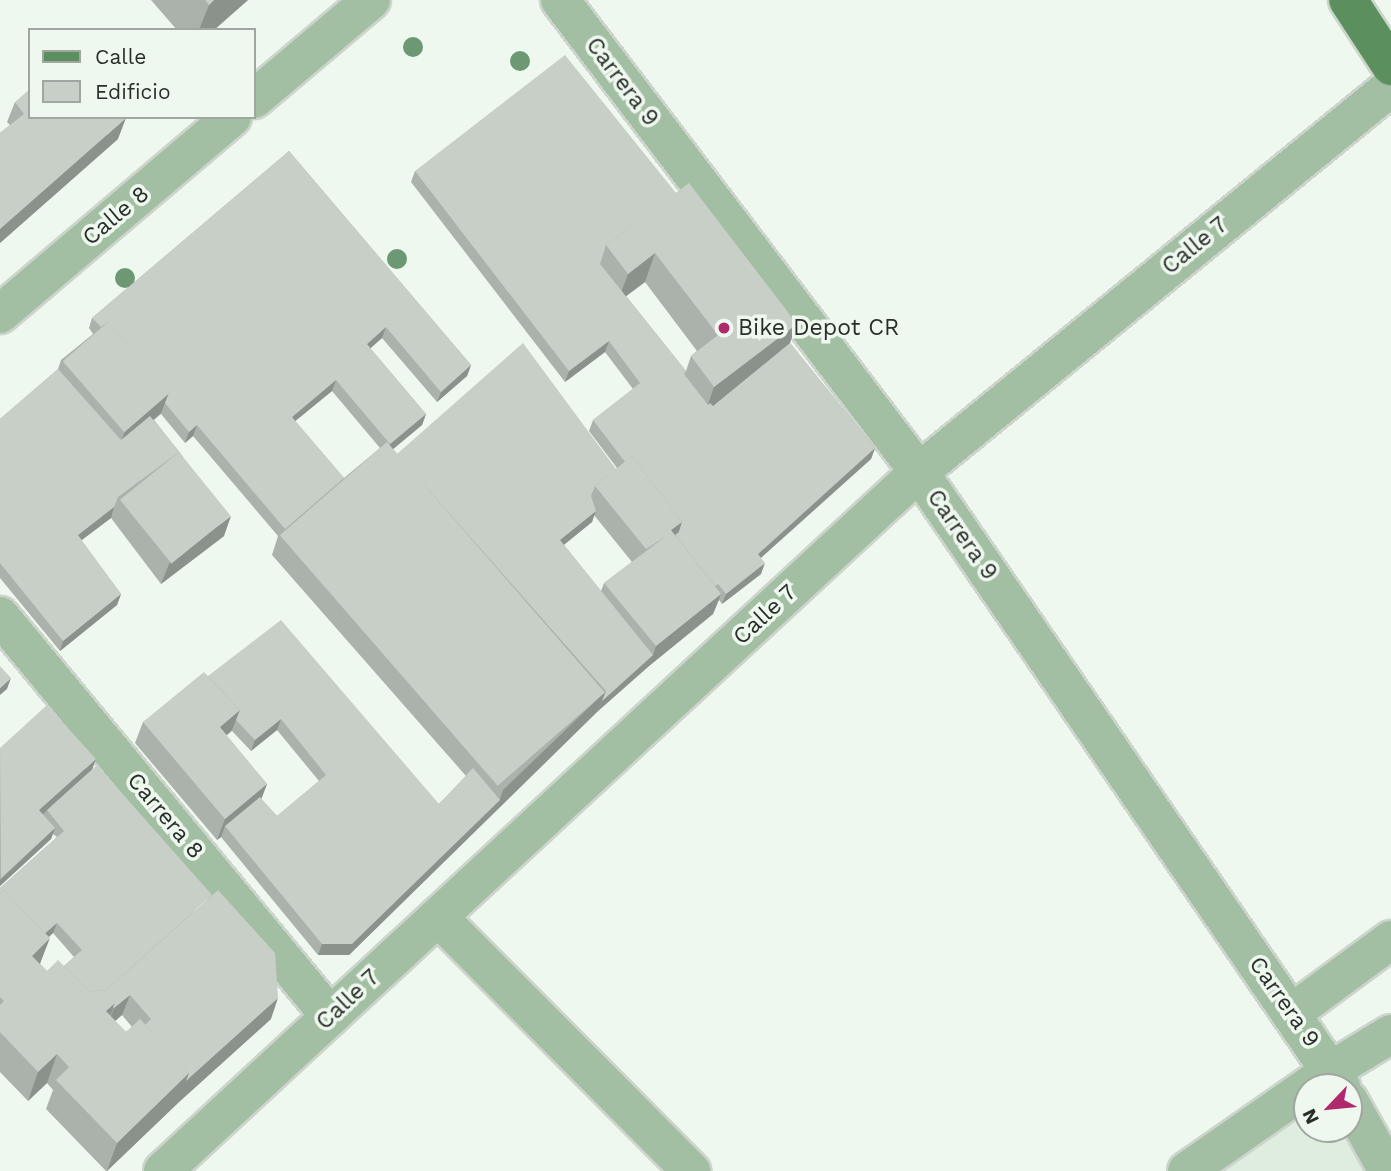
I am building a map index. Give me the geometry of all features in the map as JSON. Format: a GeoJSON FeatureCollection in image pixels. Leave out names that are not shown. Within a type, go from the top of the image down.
{"type":"FeatureCollection","features":[{"type":"Feature","properties":{"kind":"main road"},"geometry":{"type":"LineString","coordinates":[[1348,0],[1391,66]]}},
{"type":"Feature","properties":{"kind":"street"},"geometry":{"type":"LineString","coordinates":[[256,97],[371,0]]}},
{"type":"Feature","properties":{"kind":"street","name":"Carrera 9"},"geometry":{"type":"LineString","coordinates":[[560,0],[919,472],[1332,1073]]}},
{"type":"Feature","properties":{"kind":"street","name":"Calle 7"},"geometry":{"type":"LineString","coordinates":[[163,1171],[919,472],[1391,87]]}},
{"type":"Feature","properties":{"kind":"street","name":"Calle 8"},"geometry":{"type":"LineString","coordinates":[[0,314],[230,119]]}},
{"type":"Feature","properties":{"kind":"street","name":"Carrera 8"},"geometry":{"type":"LineString","coordinates":[[0,616],[330,1016]]}},
{"type":"Feature","properties":{"kind":"street"},"geometry":{"type":"LineString","coordinates":[[438,917],[691,1171]]}},
{"type":"Feature","properties":{"kind":"street"},"geometry":{"type":"LineString","coordinates":[[1292,1013],[1391,940]]}},
{"type":"Feature","properties":{"kind":"street"},"geometry":{"type":"LineString","coordinates":[[1354,1073],[1391,1034]]}},
{"type":"Feature","properties":{"kind":"street"},"geometry":{"type":"LineString","coordinates":[[1187,1171],[1293,1112]]}},
{"type":"Feature","properties":{"kind":"street","name":"Carrera 9"},"geometry":{"type":"LineString","coordinates":[[1363,1126],[1388,1171]]}},
{"type":"Feature","properties":{"kind":"shaded area"},"geometry":{"type":"Polygon","coordinates":[[[1293,1097],[1293,1143],[1362,1143],[1388,1171],[1187,1171],[1293,1097]]]}},
{"type":"Feature","properties":{"kind":"building"},"geometry":{"type":"Polygon","coordinates":[[[565,55],[676,193],[606,245],[600,264],[686,371],[684,374],[708,405],[710,403],[713,406],[790,343],[875,448],[758,554],[765,563],[726,594],[718,584],[715,586],[675,535],[682,522],[632,456],[625,462],[593,420],[640,383],[609,341],[569,371],[415,171],[565,55]]]}},
{"type":"Feature","properties":{"kind":"building"},"geometry":{"type":"Polygon","coordinates":[[[28,91],[28,119],[125,119],[0,229],[0,133],[24,114],[15,102],[28,91]]]}},
{"type":"Feature","properties":{"kind":"building"},"geometry":{"type":"Polygon","coordinates":[[[289,151],[471,365],[441,392],[386,327],[367,344],[426,414],[390,444],[336,380],[292,417],[344,478],[285,529],[197,425],[189,432],[165,403],[169,393],[108,322],[101,327],[92,318],[289,151]]]}},
{"type":"Feature","properties":{"kind":"building"},"geometry":{"type":"Polygon","coordinates":[[[689,183],[797,324],[714,387],[691,356],[718,335],[655,253],[628,274],[606,245],[689,183]]]}},
{"type":"Feature","properties":{"kind":"building"},"geometry":{"type":"Polygon","coordinates":[[[108,322],[170,393],[124,432],[63,361],[108,322]]]}},
{"type":"Feature","properties":{"kind":"building"},"geometry":{"type":"Polygon","coordinates":[[[523,343],[616,469],[595,486],[591,496],[596,511],[560,540],[653,655],[602,701],[606,691],[397,454],[523,343]]]}},
{"type":"Feature","properties":{"kind":"building"},"geometry":{"type":"Polygon","coordinates":[[[58,369],[121,440],[150,416],[183,456],[179,452],[118,497],[114,507],[78,535],[121,594],[63,641],[0,563],[0,419],[58,369]]]}},
{"type":"Feature","properties":{"kind":"building"},"geometry":{"type":"Polygon","coordinates":[[[387,442],[605,693],[498,786],[280,535],[387,442]]]}},
{"type":"Feature","properties":{"kind":"building"},"geometry":{"type":"Polygon","coordinates":[[[179,452],[231,516],[172,564],[120,500],[179,452]]]}},
{"type":"Feature","properties":{"kind":"building"},"geometry":{"type":"Polygon","coordinates":[[[632,456],[682,522],[671,530],[721,594],[656,646],[604,583],[666,536],[646,549],[595,486],[632,456]]]}},
{"type":"Feature","properties":{"kind":"building"},"geometry":{"type":"Polygon","coordinates":[[[281,620],[439,804],[473,768],[500,800],[352,944],[322,944],[225,826],[260,797],[277,816],[326,775],[281,719],[255,740],[236,720],[240,710],[208,676],[281,620]]]}},
{"type":"Feature","properties":{"kind":"building"},"geometry":{"type":"Polygon","coordinates":[[[0,666],[11,678],[0,688],[0,666]]]}},
{"type":"Feature","properties":{"kind":"building"},"geometry":{"type":"Polygon","coordinates":[[[204,672],[240,710],[220,727],[267,784],[225,819],[143,722],[204,672]]]}},
{"type":"Feature","properties":{"kind":"building"},"geometry":{"type":"Polygon","coordinates":[[[47,705],[96,759],[39,810],[55,828],[1,878],[0,748],[47,705]]]}},
{"type":"Feature","properties":{"kind":"building"},"geometry":{"type":"Polygon","coordinates":[[[97,765],[212,895],[104,992],[90,992],[64,966],[82,950],[57,923],[45,933],[3,890],[0,894],[0,888],[64,831],[47,810],[97,765]]]}},
{"type":"Feature","properties":{"kind":"building"},"geometry":{"type":"Polygon","coordinates":[[[3,890],[50,938],[32,956],[47,971],[58,960],[90,992],[103,990],[115,1003],[106,1011],[126,1032],[140,1019],[189,1073],[117,1143],[56,1080],[69,1067],[57,1054],[38,1072],[0,1032],[0,1005],[4,1001],[0,997],[0,894],[3,890]]]}},
{"type":"Feature","properties":{"kind":"building"},"geometry":{"type":"Polygon","coordinates":[[[218,890],[275,953],[278,998],[186,1081],[189,1073],[145,1025],[151,1019],[130,995],[114,1008],[115,1003],[104,992],[218,890]]]}},
{"type":"Feature","properties":{"kind":"place","name":"Bike Depot CR"},"geometry":{"type":"Point","coordinates":[724,328]}}]}
